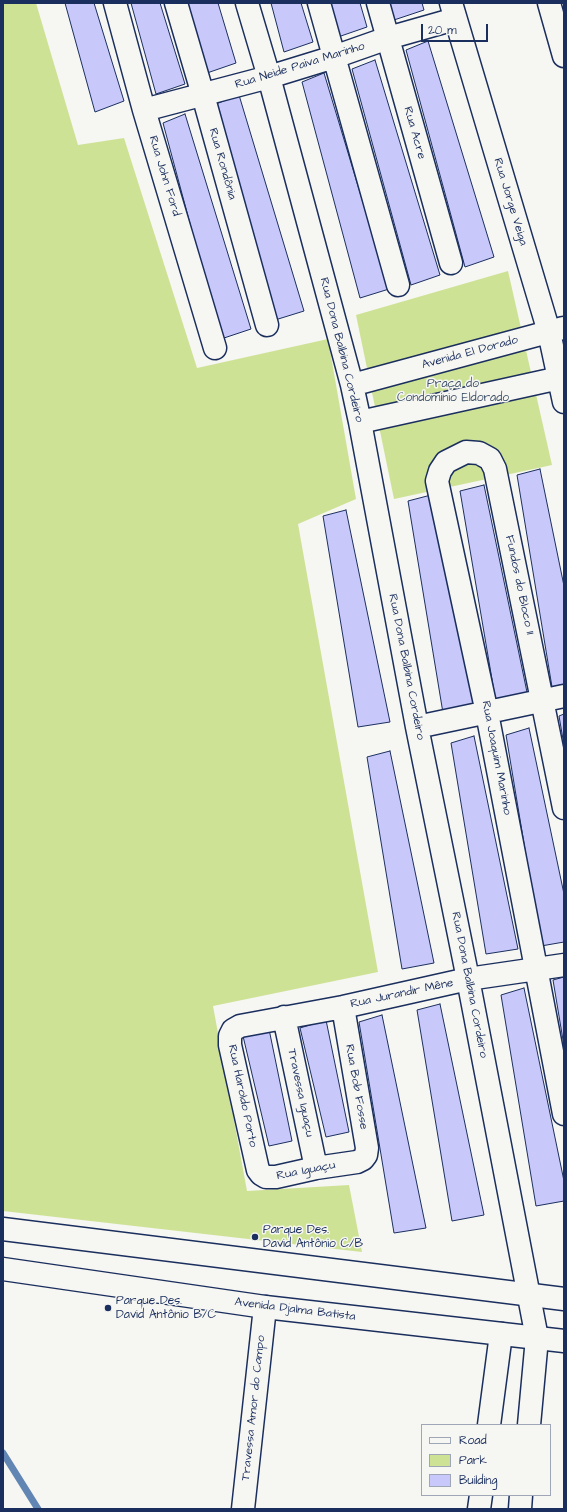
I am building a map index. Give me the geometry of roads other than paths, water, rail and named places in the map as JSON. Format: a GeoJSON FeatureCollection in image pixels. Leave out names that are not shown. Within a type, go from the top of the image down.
{"type":"FeatureCollection","features":[{"type":"Feature","properties":{"kind":"street","name":"Rua John Ford"},"geometry":{"type":"LineString","coordinates":[[115,3],[144,110],[215,348]]}},
{"type":"Feature","properties":{"kind":"street","name":"Rua Rondônia"},"geometry":{"type":"LineString","coordinates":[[176,3],[267,325]]}},
{"type":"Feature","properties":{"kind":"street","name":"Rua Dona Balbina Cordeiro"},"geometry":{"type":"LineString","coordinates":[[247,3],[269,77],[352,385],[360,422],[417,727],[468,979],[537,1338],[529,1424]]}},
{"type":"Feature","properties":{"kind":"street"},"geometry":{"type":"LineString","coordinates":[[319,3],[398,285]]}},
{"type":"Feature","properties":{"kind":"street","name":"Rua Acre"},"geometry":{"type":"LineString","coordinates":[[378,3],[451,263]]}},
{"type":"Feature","properties":{"kind":"street"},"geometry":{"type":"LineString","coordinates":[[549,3],[564,56]]}},
{"type":"Feature","properties":{"kind":"street","name":"Rua Neide Paiva Marinho"},"geometry":{"type":"LineString","coordinates":[[144,110],[269,77],[334,57],[388,38],[453,11]]}},
{"type":"Feature","properties":{"kind":"street","name":"Rua Jorge Veiga"},"geometry":{"type":"LineString","coordinates":[[453,11],[557,330],[564,402]]}},
{"type":"Feature","properties":{"kind":"street","name":"Avenida El Dorado"},"geometry":{"type":"LineString","coordinates":[[352,385],[557,330]]}},
{"type":"Feature","properties":{"kind":"street"},"geometry":{"type":"LineString","coordinates":[[360,422],[562,377]]}},
{"type":"Feature","properties":{"kind":"street","name":"Rua Joaquim Marinho"},"geometry":{"type":"LineString","coordinates":[[495,469],[490,459],[479,453],[466,452],[446,462],[440,471],[437,481],[487,712],[564,1114]]}},
{"type":"Feature","properties":{"kind":"street","name":"Fundos do Bloco 11"},"geometry":{"type":"LineString","coordinates":[[495,469],[564,808]]}},
{"type":"Feature","properties":{"kind":"street"},"geometry":{"type":"LineString","coordinates":[[417,727],[564,696]]}},
{"type":"Feature","properties":{"kind":"street","name":"Rua Jurandir Mêne"},"geometry":{"type":"LineString","coordinates":[[240,1026],[343,1007],[468,979],[564,965]]}},
{"type":"Feature","properties":{"kind":"street","name":"Rua Bob Fosse"},"geometry":{"type":"LineString","coordinates":[[343,1007],[367,1148],[366,1155],[363,1159],[357,1162]]}},
{"type":"Feature","properties":{"kind":"street","name":"Travessa Iguaçu"},"geometry":{"type":"LineString","coordinates":[[284,1017],[316,1168]]}},
{"type":"Feature","properties":{"kind":"street","name":"Rua Haroldo Porto"},"geometry":{"type":"LineString","coordinates":[[240,1026],[233,1030],[230,1036],[230,1045],[258,1170]]}},
{"type":"Feature","properties":{"kind":"street","name":"Rua Iguaçu"},"geometry":{"type":"LineString","coordinates":[[258,1170],[266,1177],[276,1177],[316,1168],[357,1162]]}},
{"type":"Feature","properties":{"kind":"street"},"geometry":{"type":"LineString","coordinates":[[3,1230],[564,1299]]}},
{"type":"Feature","properties":{"kind":"street","name":"Avenida Djalma Batista"},"geometry":{"type":"LineString","coordinates":[[3,1269],[265,1307],[564,1341]]}},
{"type":"Feature","properties":{"kind":"street","name":"Travessa Amor do Campo"},"geometry":{"type":"LineString","coordinates":[[243,1509],[265,1307]]}},
{"type":"Feature","properties":{"kind":"street"},"geometry":{"type":"LineString","coordinates":[[490,1424],[501,1334]]}},
{"type":"Feature","properties":{"kind":"street"},"geometry":{"type":"LineString","coordinates":[[479,1509],[481,1496]]}},
{"type":"Feature","properties":{"kind":"street"},"geometry":{"type":"LineString","coordinates":[[520,1509],[522,1496]]}},
{"type":"Feature","properties":{"kind":"waterway"},"geometry":{"type":"LineString","coordinates":[[3,1453],[38,1509]]}},
{"type":"Feature","properties":{"kind":"place","name":"Parque Des. David Antônio C/B"},"geometry":{"type":"Point","coordinates":[255,1237]}},
{"type":"Feature","properties":{"kind":"place","name":"Parque Des. David Antônio B/C"},"geometry":{"type":"Point","coordinates":[108,1308]}},
{"type":"Feature","properties":{"kind":"park label","name":"Praça do Condomínio Eldorado"},"geometry":{"type":"Point","coordinates":[453,391]}}]}
